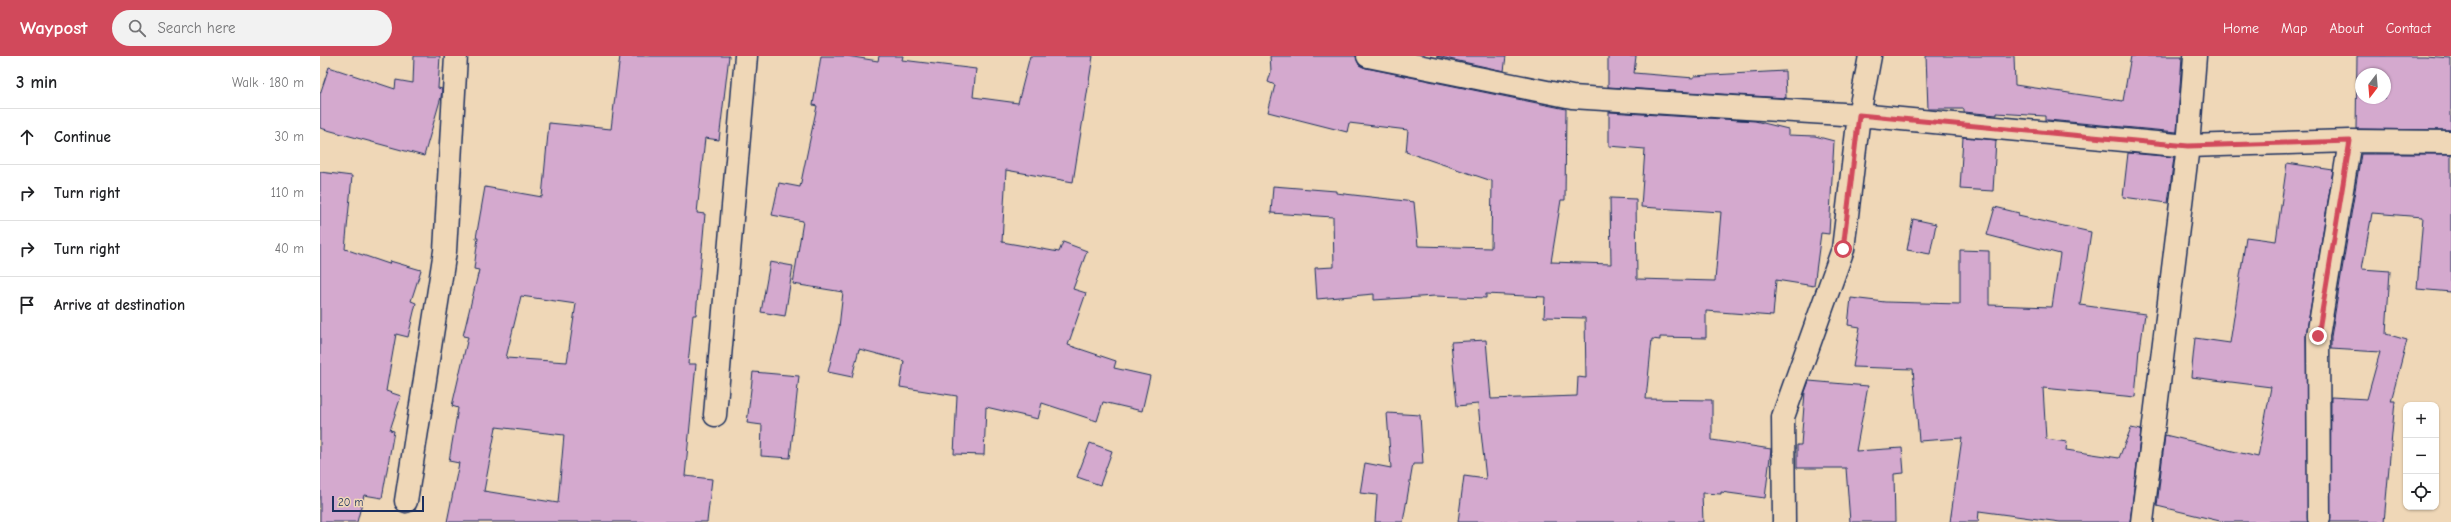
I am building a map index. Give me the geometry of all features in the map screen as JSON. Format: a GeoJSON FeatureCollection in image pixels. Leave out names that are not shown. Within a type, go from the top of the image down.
{"type":"FeatureCollection","features":[{"type":"Feature","properties":{"kind":"street"},"geometry":{"type":"LineString","coordinates":[[406,501],[445,251],[456,56]]}},
{"type":"Feature","properties":{"kind":"street"},"geometry":{"type":"LineString","coordinates":[[715,415],[746,56]]}},
{"type":"Feature","properties":{"kind":"street"},"geometry":{"type":"LineString","coordinates":[[1368,56],[1572,97],[1859,115],[2188,146],[2350,141],[2451,142]]}},
{"type":"Feature","properties":{"kind":"street"},"geometry":{"type":"LineString","coordinates":[[1784,522],[1783,417],[1843,249],[1859,115],[1870,56]]}},
{"type":"Feature","properties":{"kind":"street"},"geometry":{"type":"LineString","coordinates":[[2142,522],[2188,146],[2195,56]]}},
{"type":"Feature","properties":{"kind":"street"},"geometry":{"type":"LineString","coordinates":[[2319,518],[2318,336],[2350,141]]}},
{"type":"Feature","properties":{"kind":"building"},"geometry":{"type":"Polygon","coordinates":[[[414,56],[440,56],[438,88],[442,89],[441,97],[424,156],[320,128],[320,94],[329,67],[395,89],[396,80],[413,83],[414,56]]]}},
{"type":"Feature","properties":{"kind":"building"},"geometry":{"type":"Polygon","coordinates":[[[620,56],[729,56],[719,140],[705,138],[697,213],[705,214],[696,315],[693,315],[688,364],[696,364],[685,476],[712,479],[707,522],[447,522],[459,463],[449,461],[458,408],[452,406],[468,337],[463,336],[479,270],[474,269],[478,238],[476,238],[485,187],[542,197],[549,123],[611,129],[620,56]],[[521,296],[506,358],[567,362],[576,304],[521,296]],[[496,427],[484,491],[558,503],[564,435],[496,427]]]}},
{"type":"Feature","properties":{"kind":"building"},"geometry":{"type":"Polygon","coordinates":[[[821,56],[847,56],[878,61],[879,56],[903,56],[902,60],[976,69],[973,97],[1018,103],[1030,56],[1093,56],[1073,182],[1006,170],[1002,242],[1059,252],[1063,242],[1087,251],[1073,289],[1086,293],[1068,345],[1116,361],[1114,368],[1150,376],[1142,411],[1103,402],[1097,421],[1042,403],[1038,419],[986,407],[984,455],[954,454],[957,396],[900,387],[904,361],[859,349],[852,377],[828,372],[839,327],[843,292],[793,284],[803,221],[772,215],[779,183],[800,187],[817,106],[813,105],[821,56]]]}},
{"type":"Feature","properties":{"kind":"building"},"geometry":{"type":"Polygon","coordinates":[[[1270,56],[1356,56],[1359,65],[1366,68],[1566,109],[1565,200],[1561,200],[1551,262],[1611,264],[1610,198],[1636,199],[1637,279],[1715,281],[1721,212],[1641,207],[1645,149],[1609,146],[1609,112],[1755,121],[1788,129],[1788,135],[1815,136],[1834,141],[1829,234],[1821,233],[1814,286],[1776,280],[1773,316],[1706,311],[1706,338],[1660,337],[1660,340],[1652,339],[1646,399],[1712,400],[1712,440],[1771,449],[1765,498],[1721,492],[1721,494],[1702,493],[1703,522],[1458,522],[1464,476],[1486,479],[1478,404],[1457,406],[1451,342],[1486,340],[1491,399],[1577,396],[1578,377],[1586,378],[1585,318],[1544,317],[1545,297],[1486,294],[1486,298],[1435,296],[1374,300],[1374,294],[1317,299],[1315,268],[1334,267],[1333,217],[1271,213],[1273,186],[1336,191],[1336,193],[1414,202],[1418,246],[1491,248],[1492,181],[1406,152],[1408,130],[1349,123],[1347,132],[1268,112],[1275,85],[1268,82],[1271,72],[1270,56]]]}},
{"type":"Feature","properties":{"kind":"building"},"geometry":{"type":"Polygon","coordinates":[[[1436,56],[1506,56],[1504,71],[1436,56]]]}},
{"type":"Feature","properties":{"kind":"building"},"geometry":{"type":"Polygon","coordinates":[[[1608,56],[1636,56],[1634,73],[1694,78],[1694,76],[1785,71],[1786,98],[1608,87],[1608,56]]]}},
{"type":"Feature","properties":{"kind":"building"},"geometry":{"type":"Polygon","coordinates":[[[1926,56],[2014,56],[2015,85],[2123,101],[2131,56],[2182,56],[2177,132],[2045,120],[2045,116],[1997,113],[1997,115],[1964,112],[1964,109],[1928,109],[1926,56]]]}},
{"type":"Feature","properties":{"kind":"building"},"geometry":{"type":"Polygon","coordinates":[[[2357,56],[2425,56],[2451,58],[2451,130],[2356,129],[2356,104],[2391,104],[2391,68],[2357,68],[2357,56]]]}},
{"type":"Feature","properties":{"kind":"building"},"geometry":{"type":"Polygon","coordinates":[[[1963,137],[1996,140],[1993,191],[1960,189],[1963,137]]]}},
{"type":"Feature","properties":{"kind":"building"},"geometry":{"type":"Polygon","coordinates":[[[2128,153],[2174,157],[2168,203],[2123,197],[2128,153]]]}},
{"type":"Feature","properties":{"kind":"building"},"geometry":{"type":"Polygon","coordinates":[[[2361,154],[2451,154],[2451,292],[2417,289],[2423,217],[2372,213],[2362,269],[2390,271],[2386,334],[2407,340],[2391,401],[2395,401],[2384,522],[2330,522],[2331,397],[2367,399],[2380,352],[2331,349],[2331,337],[2361,154]]]}},
{"type":"Feature","properties":{"kind":"building"},"geometry":{"type":"Polygon","coordinates":[[[2287,163],[2333,170],[2306,336],[2308,522],[2224,522],[2157,506],[2165,435],[2258,457],[2271,387],[2191,377],[2195,338],[2230,343],[2246,237],[2276,241],[2287,163]]]}},
{"type":"Feature","properties":{"kind":"building"},"geometry":{"type":"Polygon","coordinates":[[[320,172],[352,176],[345,249],[389,264],[390,261],[421,270],[411,301],[416,303],[408,337],[396,334],[386,391],[401,396],[390,430],[394,431],[382,498],[364,495],[357,522],[320,522],[320,172]]]}},
{"type":"Feature","properties":{"kind":"building"},"geometry":{"type":"Polygon","coordinates":[[[1995,207],[2019,213],[2018,216],[2091,232],[2080,305],[2145,314],[2139,349],[2135,397],[2043,388],[2046,439],[2067,442],[2066,450],[2119,458],[2131,428],[2141,430],[2130,522],[2060,522],[1979,511],[1978,522],[1950,522],[1962,438],[1919,441],[1913,369],[1853,367],[1860,327],[1848,325],[1851,298],[1885,302],[1960,304],[1960,250],[1989,251],[1989,305],[2052,307],[2060,254],[1987,235],[1995,207]]]}},
{"type":"Feature","properties":{"kind":"building"},"geometry":{"type":"Polygon","coordinates":[[[1913,219],[1936,224],[1930,254],[1907,250],[1913,219]]]}},
{"type":"Feature","properties":{"kind":"building"},"geometry":{"type":"Polygon","coordinates":[[[770,262],[793,266],[785,316],[761,312],[770,262]]]}},
{"type":"Feature","properties":{"kind":"building"},"geometry":{"type":"Polygon","coordinates":[[[753,372],[799,376],[790,458],[761,456],[762,425],[747,423],[753,372]]]}},
{"type":"Feature","properties":{"kind":"building"},"geometry":{"type":"Polygon","coordinates":[[[1809,381],[1868,386],[1856,451],[1902,448],[1904,473],[1894,474],[1895,522],[1850,522],[1846,468],[1797,468],[1797,445],[1801,445],[1805,392],[1809,381]]]}},
{"type":"Feature","properties":{"kind":"building"},"geometry":{"type":"Polygon","coordinates":[[[1387,413],[1420,415],[1423,464],[1413,464],[1403,522],[1375,522],[1377,495],[1360,493],[1365,463],[1391,468],[1387,413]]]}},
{"type":"Feature","properties":{"kind":"building"},"geometry":{"type":"Polygon","coordinates":[[[1090,443],[1112,451],[1100,485],[1077,477],[1090,443]]]}},
{"type":"Feature","properties":{"kind":"route"},"geometry":{"type":"LineString","coordinates":[[1843,249],[1859,115],[2188,146],[2350,141],[2318,336]]}}]}
